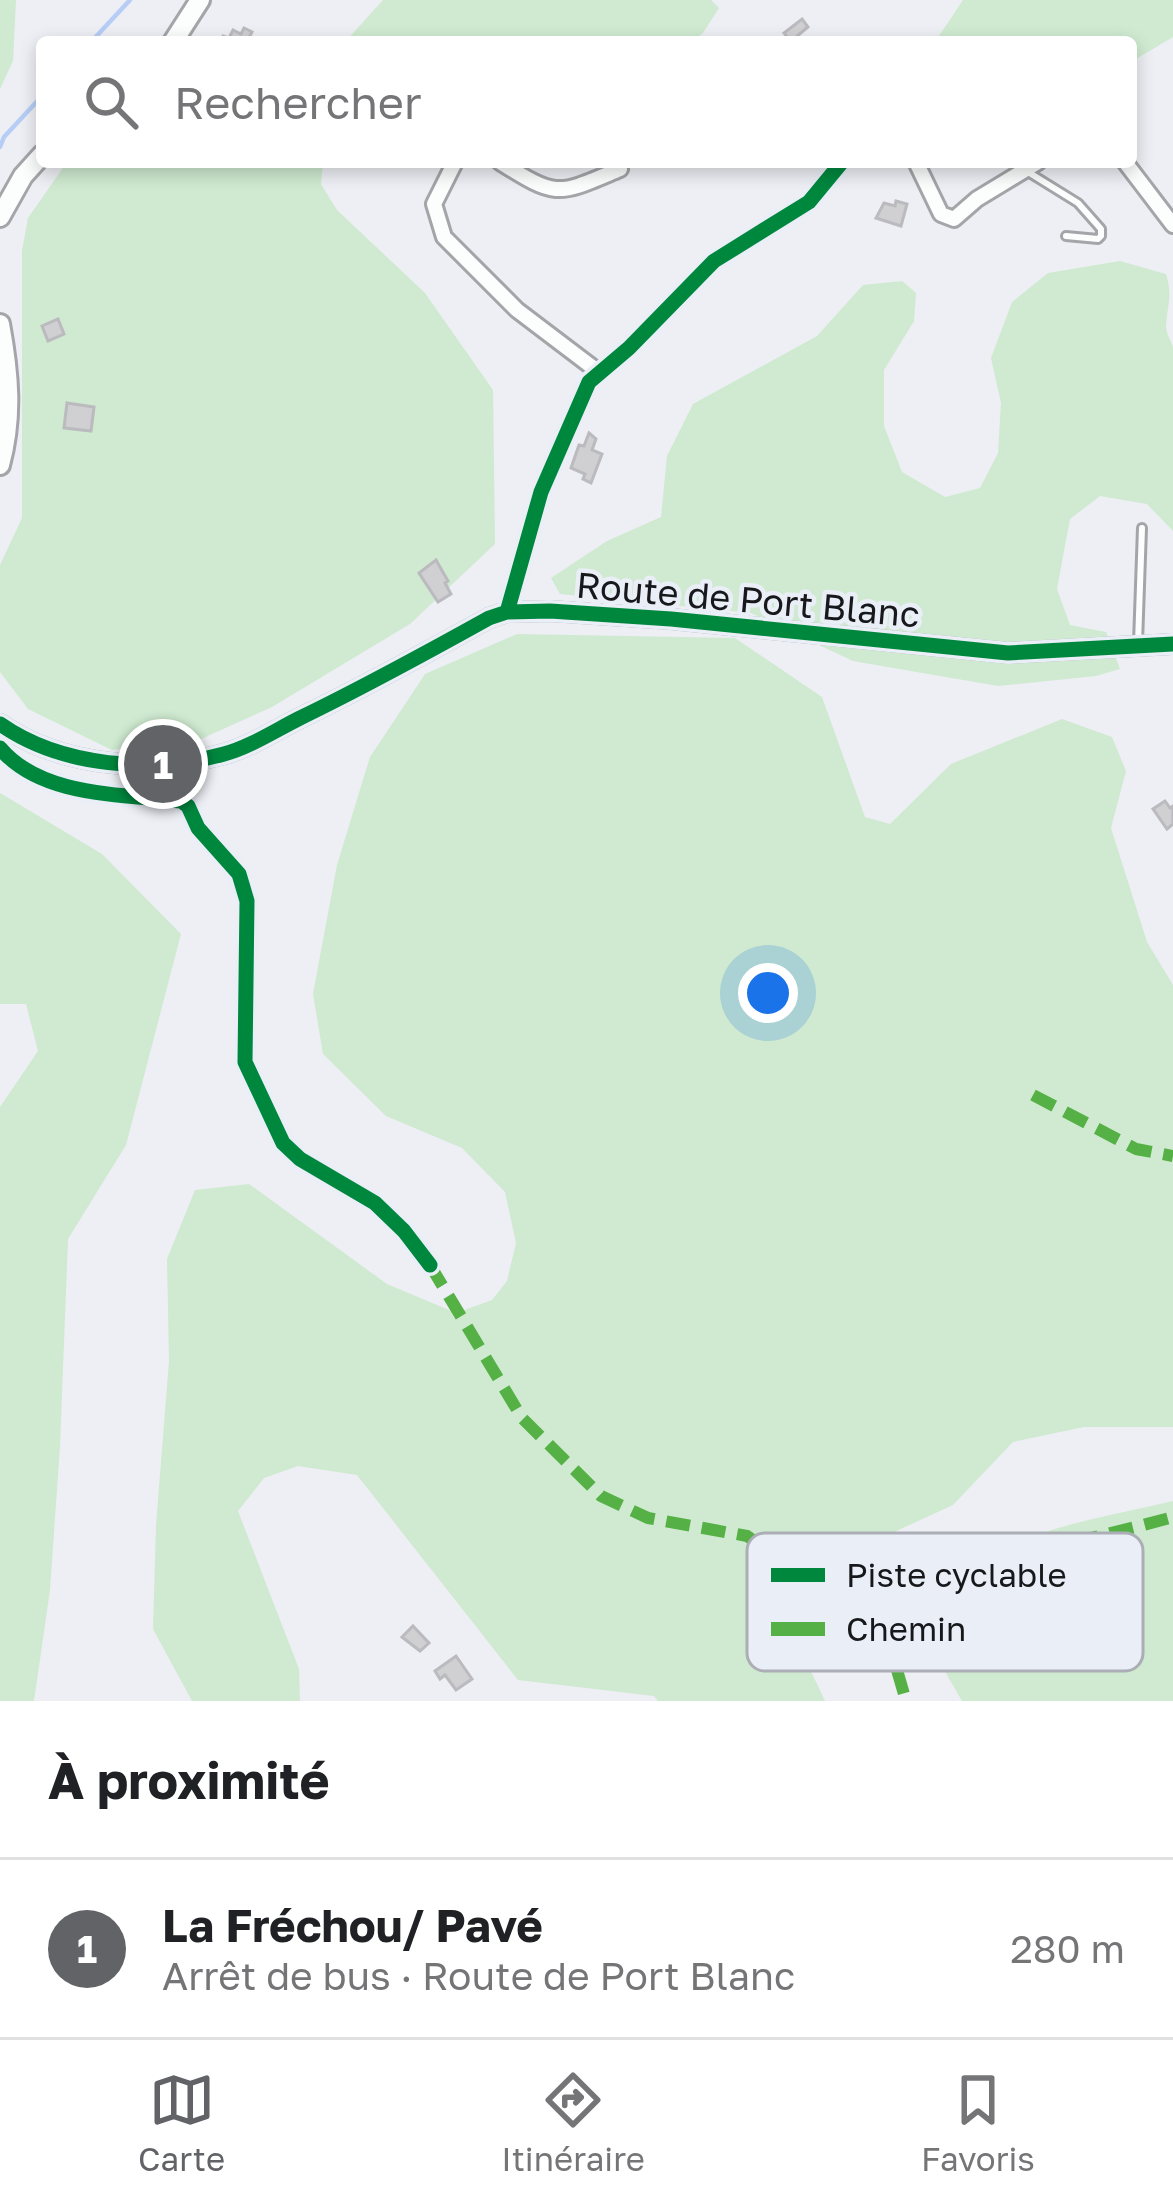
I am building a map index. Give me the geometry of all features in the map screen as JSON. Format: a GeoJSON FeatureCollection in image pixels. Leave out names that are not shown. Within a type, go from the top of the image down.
{"type":"FeatureCollection","features":[{"type":"Feature","properties":{"kind":"main road"},"geometry":{"type":"LineString","coordinates":[[177,36],[200,0]]}},
{"type":"Feature","properties":{"kind":"main road"},"geometry":{"type":"LineString","coordinates":[[0,217],[36,162]]}},
{"type":"Feature","properties":{"kind":"main road"},"geometry":{"type":"LineString","coordinates":[[0,324],[10,402],[0,465]]}},
{"type":"Feature","properties":{"kind":"street"},"geometry":{"type":"LineString","coordinates":[[452,168],[434,204],[444,237],[517,310],[600,373]]}},
{"type":"Feature","properties":{"kind":"street"},"geometry":{"type":"LineString","coordinates":[[509,168],[550,190],[574,189],[620,169]]}},
{"type":"Feature","properties":{"kind":"street"},"geometry":{"type":"LineString","coordinates":[[507,612],[541,492],[589,382],[714,261],[809,202],[837,168]]}},
{"type":"Feature","properties":{"kind":"street"},"geometry":{"type":"LineString","coordinates":[[919,168],[941,214],[954,219],[1029,168]]}},
{"type":"Feature","properties":{"kind":"street"},"geometry":{"type":"LineString","coordinates":[[1130,168],[1173,224]]}},
{"type":"Feature","properties":{"kind":"street","name":"Route de Port Blanc"},"geometry":{"type":"LineString","coordinates":[[0,724],[20,739],[91,759],[145,764],[208,758],[250,743],[507,612],[671,620],[1008,653],[1173,644]]}},
{"type":"Feature","properties":{"kind":"street"},"geometry":{"type":"LineString","coordinates":[[0,748],[59,787],[181,801],[188,806],[198,828],[239,874],[247,901],[245,1062],[283,1143],[300,1159],[375,1203],[430,1265]]}},
{"type":"Feature","properties":{"kind":"lane"},"geometry":{"type":"LineString","coordinates":[[1034,168],[1078,203],[1101,229],[1098,239],[1066,236]]}},
{"type":"Feature","properties":{"kind":"lane"},"geometry":{"type":"LineString","coordinates":[[1138,647],[1142,528]]}},
{"type":"Feature","properties":{"kind":"green space"},"geometry":{"type":"Polygon","coordinates":[[[0,0],[16,0],[13,61],[0,89],[0,0]]]}},
{"type":"Feature","properties":{"kind":"green space"},"geometry":{"type":"Polygon","coordinates":[[[383,0],[711,0],[719,8],[699,36],[350,36],[383,0]]]}},
{"type":"Feature","properties":{"kind":"green space"},"geometry":{"type":"Polygon","coordinates":[[[963,0],[1173,0],[1173,37],[1137,58],[1137,36],[939,36],[963,0]]]}},
{"type":"Feature","properties":{"kind":"green space"},"geometry":{"type":"Polygon","coordinates":[[[63,168],[322,168],[321,184],[337,210],[425,293],[493,390],[495,544],[410,624],[272,707],[201,739],[112,750],[28,709],[0,672],[0,565],[22,518],[22,251],[28,218],[63,168]]]}},
{"type":"Feature","properties":{"kind":"green space"},"geometry":{"type":"Polygon","coordinates":[[[1120,261],[1166,274],[1168,282],[1166,327],[1173,347],[1173,531],[1147,504],[1100,496],[1070,519],[1057,589],[1070,625],[1106,632],[1120,669],[1096,676],[998,686],[853,661],[751,613],[560,594],[551,578],[607,541],[661,517],[667,456],[693,404],[817,336],[863,285],[902,281],[916,293],[914,321],[884,370],[884,426],[902,472],[945,497],[980,488],[998,453],[1001,403],[991,358],[1012,302],[1048,273],[1120,261]]]}},
{"type":"Feature","properties":{"kind":"green space"},"geometry":{"type":"Polygon","coordinates":[[[517,634],[735,638],[822,697],[865,817],[890,824],[951,764],[1062,719],[1112,737],[1126,771],[1111,828],[1147,942],[1173,985],[1173,1427],[1084,1427],[1013,1442],[953,1505],[892,1533],[747,1533],[747,1671],[811,1671],[825,1701],[658,1701],[654,1696],[518,1680],[357,1475],[298,1466],[264,1478],[238,1511],[299,1669],[300,1701],[192,1701],[153,1629],[169,1361],[167,1259],[195,1190],[249,1184],[387,1284],[456,1313],[492,1300],[507,1281],[516,1243],[505,1192],[462,1148],[386,1116],[323,1054],[313,994],[337,865],[370,757],[425,674],[517,634]]]}},
{"type":"Feature","properties":{"kind":"green space"},"geometry":{"type":"Polygon","coordinates":[[[0,793],[102,854],[181,934],[126,1145],[68,1239],[50,1590],[34,1701],[0,1701],[0,1107],[38,1051],[26,1004],[0,1004],[0,793]]]}},
{"type":"Feature","properties":{"kind":"green space"},"geometry":{"type":"Polygon","coordinates":[[[1173,1501],[1173,1701],[962,1701],[945,1671],[1143,1671],[1143,1533],[1042,1533],[1173,1501]]]}},
{"type":"Feature","properties":{"kind":"building"},"geometry":{"type":"Polygon","coordinates":[[[802,19],[808,27],[797,36],[784,33],[802,19]]]}},
{"type":"Feature","properties":{"kind":"building"},"geometry":{"type":"Polygon","coordinates":[[[244,28],[252,32],[250,36],[230,36],[233,30],[241,34],[244,28]]]}},
{"type":"Feature","properties":{"kind":"building"},"geometry":{"type":"Polygon","coordinates":[[[896,201],[907,204],[901,226],[876,218],[884,203],[895,206],[896,201]]]}},
{"type":"Feature","properties":{"kind":"building"},"geometry":{"type":"Polygon","coordinates":[[[58,319],[64,334],[48,341],[42,326],[58,319]]]}},
{"type":"Feature","properties":{"kind":"building"},"geometry":{"type":"Polygon","coordinates":[[[67,403],[94,407],[91,431],[64,428],[67,403]]]}},
{"type":"Feature","properties":{"kind":"building"},"geometry":{"type":"Polygon","coordinates":[[[589,433],[596,439],[592,450],[602,454],[591,483],[571,468],[589,433]]]}},
{"type":"Feature","properties":{"kind":"building"},"geometry":{"type":"Polygon","coordinates":[[[436,560],[451,594],[438,602],[419,573],[436,560]]]}},
{"type":"Feature","properties":{"kind":"building"},"geometry":{"type":"Polygon","coordinates":[[[1165,801],[1173,806],[1173,824],[1167,829],[1153,809],[1165,801]]]}},
{"type":"Feature","properties":{"kind":"building"},"geometry":{"type":"Polygon","coordinates":[[[413,1626],[429,1643],[420,1651],[402,1637],[413,1626]]]}},
{"type":"Feature","properties":{"kind":"building"},"geometry":{"type":"Polygon","coordinates":[[[456,1656],[472,1679],[456,1690],[445,1675],[440,1679],[435,1671],[456,1656]]]}},
{"type":"Feature","properties":{"kind":"waterway"},"geometry":{"type":"LineString","coordinates":[[97,36],[130,0]]}},
{"type":"Feature","properties":{"kind":"waterway"},"geometry":{"type":"LineString","coordinates":[[0,147],[36,102]]}},
{"type":"Feature","properties":{"kind":"marked path"},"geometry":{"type":"LineString","coordinates":[[1033,1095],[1136,1149],[1173,1156]]}},
{"type":"Feature","properties":{"kind":"marked path"},"geometry":{"type":"LineString","coordinates":[[430,1265],[522,1418],[601,1496],[648,1518],[747,1536]]}},
{"type":"Feature","properties":{"kind":"marked path"},"geometry":{"type":"LineString","coordinates":[[1111,1533],[1173,1517]]}},
{"type":"Feature","properties":{"kind":"marked path"},"geometry":{"type":"LineString","coordinates":[[897,1671],[906,1701]]}},
{"type":"Feature","properties":{"kind":"cycle path"},"geometry":{"type":"LineString","coordinates":[[507,612],[541,492],[589,382],[714,261],[809,202],[837,168]]}},
{"type":"Feature","properties":{"kind":"cycle path"},"geometry":{"type":"LineString","coordinates":[[0,724],[51,750],[108,763],[168,764],[224,754],[507,612],[671,619],[1008,653],[1173,644]]}},
{"type":"Feature","properties":{"kind":"cycle path"},"geometry":{"type":"LineString","coordinates":[[0,748],[17,764],[59,784],[181,801],[188,806],[198,828],[239,874],[247,901],[245,1062],[283,1143],[300,1159],[375,1203],[430,1265]]}},
{"type":"Feature","properties":{"kind":"place","name":"La Fréchou/ Pavé"},"geometry":{"type":"Point","coordinates":[163,764]}}]}
